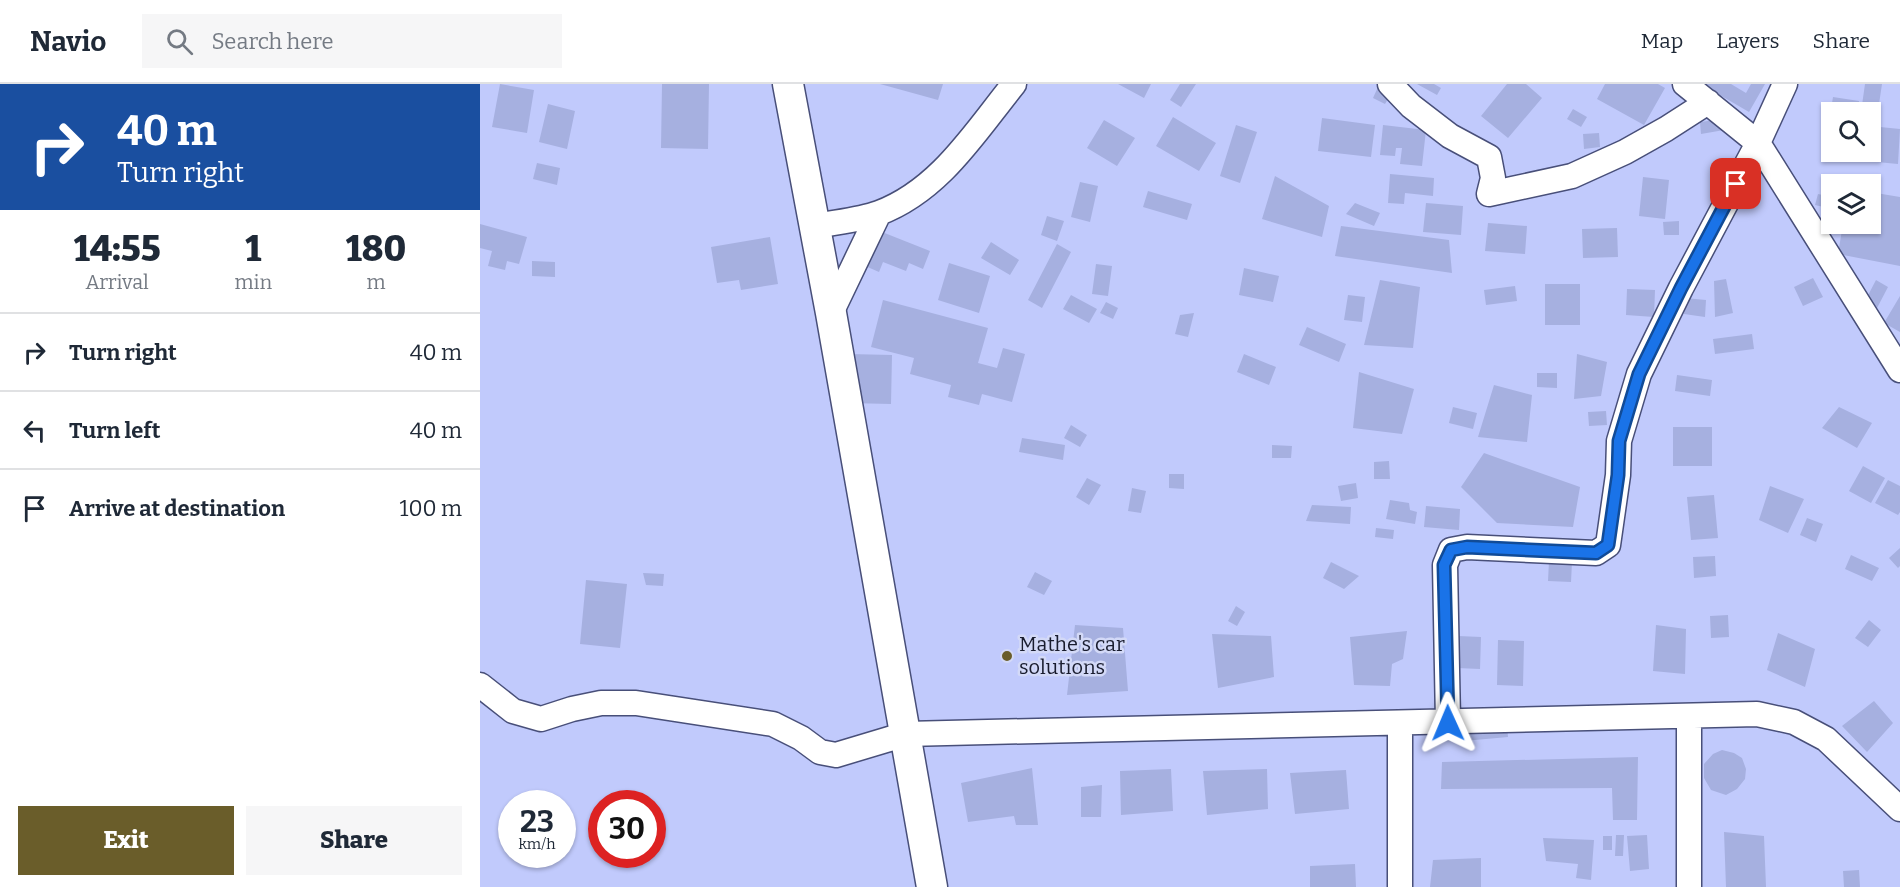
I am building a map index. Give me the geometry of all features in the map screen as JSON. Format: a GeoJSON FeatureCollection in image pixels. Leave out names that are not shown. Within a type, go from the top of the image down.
{"type":"FeatureCollection","features":[{"type":"Feature","properties":{"kind":"street"},"geometry":{"type":"LineString","coordinates":[[788,84],[816,226],[932,887]]}},
{"type":"Feature","properties":{"kind":"street"},"geometry":{"type":"LineString","coordinates":[[816,226],[879,213],[924,189],[943,172],[1014,84]]}},
{"type":"Feature","properties":{"kind":"street"},"geometry":{"type":"LineString","coordinates":[[1390,84],[1411,106],[1450,136],[1489,157],[1493,178],[1489,194],[1572,176],[1625,152],[1708,102]]}},
{"type":"Feature","properties":{"kind":"street"},"geometry":{"type":"LineString","coordinates":[[1685,84],[1758,143],[1900,370]]}},
{"type":"Feature","properties":{"kind":"street"},"geometry":{"type":"LineString","coordinates":[[1448,723],[1444,565],[1451,550],[1467,547],[1596,553],[1608,545],[1618,475],[1619,441],[1639,374],[1681,288],[1758,143],[1785,84]]}},
{"type":"Feature","properties":{"kind":"street"},"geometry":{"type":"LineString","coordinates":[[831,313],[879,213]]}},
{"type":"Feature","properties":{"kind":"street"},"geometry":{"type":"LineString","coordinates":[[480,686],[513,711],[541,719],[601,703],[636,703],[773,724],[801,738],[820,752],[836,755],[906,734],[1757,714],[1794,722],[1826,739],[1900,809]]}},
{"type":"Feature","properties":{"kind":"street"},"geometry":{"type":"LineString","coordinates":[[1689,717],[1689,887]]}},
{"type":"Feature","properties":{"kind":"street"},"geometry":{"type":"LineString","coordinates":[[1400,723],[1400,887]]}},
{"type":"Feature","properties":{"kind":"building"},"geometry":{"type":"Polygon","coordinates":[[[500,84],[534,90],[527,133],[492,127],[500,84]]]}},
{"type":"Feature","properties":{"kind":"building"},"geometry":{"type":"Polygon","coordinates":[[[662,84],[709,84],[708,149],[661,148],[662,84]]]}},
{"type":"Feature","properties":{"kind":"building"},"geometry":{"type":"Polygon","coordinates":[[[880,84],[943,84],[938,100],[880,84]]]}},
{"type":"Feature","properties":{"kind":"building"},"geometry":{"type":"Polygon","coordinates":[[[1118,84],[1151,84],[1144,98],[1118,84]]]}},
{"type":"Feature","properties":{"kind":"building"},"geometry":{"type":"Polygon","coordinates":[[[1180,84],[1196,84],[1181,107],[1170,100],[1180,84]]]}},
{"type":"Feature","properties":{"kind":"building"},"geometry":{"type":"Polygon","coordinates":[[[1417,84],[1434,84],[1441,88],[1437,95],[1417,84]]]}},
{"type":"Feature","properties":{"kind":"building"},"geometry":{"type":"Polygon","coordinates":[[[1507,84],[1526,84],[1542,98],[1508,138],[1481,116],[1507,84]]]}},
{"type":"Feature","properties":{"kind":"building"},"geometry":{"type":"Polygon","coordinates":[[[1605,84],[1658,84],[1665,88],[1644,125],[1597,99],[1605,84]]]}},
{"type":"Feature","properties":{"kind":"building"},"geometry":{"type":"Polygon","coordinates":[[[1701,84],[1731,84],[1746,93],[1751,84],[1765,84],[1749,112],[1701,84]]]}},
{"type":"Feature","properties":{"kind":"building"},"geometry":{"type":"Polygon","coordinates":[[[1865,84],[1882,84],[1879,102],[1862,102],[1865,84]]]}},
{"type":"Feature","properties":{"kind":"building"},"geometry":{"type":"Polygon","coordinates":[[[1378,87],[1391,94],[1385,104],[1373,98],[1378,87]]]}},
{"type":"Feature","properties":{"kind":"building"},"geometry":{"type":"Polygon","coordinates":[[[1833,97],[1859,101],[1859,102],[1832,102],[1833,97]]]}},
{"type":"Feature","properties":{"kind":"building"},"geometry":{"type":"Polygon","coordinates":[[[548,104],[575,111],[567,149],[539,142],[548,104]]]}},
{"type":"Feature","properties":{"kind":"building"},"geometry":{"type":"Polygon","coordinates":[[[1573,109],[1587,117],[1581,127],[1567,119],[1573,109]]]}},
{"type":"Feature","properties":{"kind":"building"},"geometry":{"type":"Polygon","coordinates":[[[1173,117],[1216,143],[1199,171],[1156,146],[1173,117]]]}},
{"type":"Feature","properties":{"kind":"building"},"geometry":{"type":"Polygon","coordinates":[[[1322,118],[1375,125],[1371,157],[1318,151],[1322,118]]]}},
{"type":"Feature","properties":{"kind":"building"},"geometry":{"type":"Polygon","coordinates":[[[1722,119],[1724,130],[1701,134],[1700,122],[1722,119]]]}},
{"type":"Feature","properties":{"kind":"building"},"geometry":{"type":"Polygon","coordinates":[[[1104,120],[1135,138],[1117,166],[1087,148],[1104,120]]]}},
{"type":"Feature","properties":{"kind":"building"},"geometry":{"type":"Polygon","coordinates":[[[1236,125],[1257,132],[1240,183],[1220,176],[1236,125]]]}},
{"type":"Feature","properties":{"kind":"building"},"geometry":{"type":"Polygon","coordinates":[[[1383,125],[1426,130],[1422,166],[1400,164],[1402,148],[1396,148],[1395,156],[1380,155],[1383,125]]]}},
{"type":"Feature","properties":{"kind":"building"},"geometry":{"type":"Polygon","coordinates":[[[1881,127],[1900,129],[1898,164],[1877,162],[1881,162],[1881,127]]]}},
{"type":"Feature","properties":{"kind":"building"},"geometry":{"type":"Polygon","coordinates":[[[1599,133],[1600,147],[1584,149],[1583,134],[1599,133]]]}},
{"type":"Feature","properties":{"kind":"building"},"geometry":{"type":"Polygon","coordinates":[[[537,163],[560,168],[557,185],[533,179],[537,163]]]}},
{"type":"Feature","properties":{"kind":"building"},"geometry":{"type":"Polygon","coordinates":[[[1390,174],[1434,178],[1433,196],[1405,193],[1404,204],[1388,203],[1390,174]]]}},
{"type":"Feature","properties":{"kind":"building"},"geometry":{"type":"Polygon","coordinates":[[[1275,176],[1329,206],[1322,237],[1262,219],[1275,176]]]}},
{"type":"Feature","properties":{"kind":"building"},"geometry":{"type":"Polygon","coordinates":[[[1643,177],[1669,180],[1665,219],[1639,216],[1643,177]]]}},
{"type":"Feature","properties":{"kind":"building"},"geometry":{"type":"Polygon","coordinates":[[[1080,182],[1098,186],[1090,222],[1071,217],[1080,182]]]}},
{"type":"Feature","properties":{"kind":"building"},"geometry":{"type":"Polygon","coordinates":[[[1148,191],[1192,204],[1187,220],[1143,207],[1148,191]]]}},
{"type":"Feature","properties":{"kind":"building"},"geometry":{"type":"Polygon","coordinates":[[[1818,194],[1821,195],[1821,206],[1815,205],[1818,194]]]}},
{"type":"Feature","properties":{"kind":"building"},"geometry":{"type":"Polygon","coordinates":[[[1881,194],[1900,197],[1900,266],[1838,254],[1841,234],[1881,234],[1881,194]]]}},
{"type":"Feature","properties":{"kind":"building"},"geometry":{"type":"Polygon","coordinates":[[[1355,203],[1380,213],[1374,226],[1346,214],[1355,203]]]}},
{"type":"Feature","properties":{"kind":"building"},"geometry":{"type":"Polygon","coordinates":[[[1426,203],[1463,206],[1461,235],[1423,232],[1426,203]]]}},
{"type":"Feature","properties":{"kind":"building"},"geometry":{"type":"Polygon","coordinates":[[[1047,216],[1064,221],[1057,241],[1041,235],[1047,216]]]}},
{"type":"Feature","properties":{"kind":"building"},"geometry":{"type":"Polygon","coordinates":[[[1679,221],[1679,235],[1664,235],[1663,222],[1679,221]]]}},
{"type":"Feature","properties":{"kind":"building"},"geometry":{"type":"Polygon","coordinates":[[[1488,223],[1527,226],[1525,254],[1485,251],[1488,223]]]}},
{"type":"Feature","properties":{"kind":"building"},"geometry":{"type":"Polygon","coordinates":[[[480,224],[527,237],[519,264],[507,261],[505,270],[488,266],[492,251],[480,248],[480,224]]]}},
{"type":"Feature","properties":{"kind":"building"},"geometry":{"type":"Polygon","coordinates":[[[1341,226],[1449,240],[1452,273],[1335,256],[1341,226]]]}},
{"type":"Feature","properties":{"kind":"building"},"geometry":{"type":"Polygon","coordinates":[[[1617,228],[1618,257],[1583,258],[1582,229],[1617,228]]]}},
{"type":"Feature","properties":{"kind":"building"},"geometry":{"type":"Polygon","coordinates":[[[877,230],[930,251],[923,269],[909,263],[906,271],[883,262],[879,272],[863,265],[877,230]]]}},
{"type":"Feature","properties":{"kind":"building"},"geometry":{"type":"Polygon","coordinates":[[[770,237],[778,284],[741,290],[739,280],[717,283],[711,247],[770,237]]]}},
{"type":"Feature","properties":{"kind":"building"},"geometry":{"type":"Polygon","coordinates":[[[991,242],[1019,260],[1010,275],[981,258],[991,242]]]}},
{"type":"Feature","properties":{"kind":"building"},"geometry":{"type":"Polygon","coordinates":[[[1057,244],[1071,252],[1042,308],[1028,300],[1057,244]]]}},
{"type":"Feature","properties":{"kind":"building"},"geometry":{"type":"Polygon","coordinates":[[[532,261],[555,262],[555,277],[532,276],[532,261]]]}},
{"type":"Feature","properties":{"kind":"building"},"geometry":{"type":"Polygon","coordinates":[[[949,263],[990,276],[979,313],[938,300],[949,263]]]}},
{"type":"Feature","properties":{"kind":"building"},"geometry":{"type":"Polygon","coordinates":[[[1096,264],[1112,266],[1108,296],[1092,294],[1096,264]]]}},
{"type":"Feature","properties":{"kind":"building"},"geometry":{"type":"Polygon","coordinates":[[[1244,268],[1279,276],[1273,302],[1239,295],[1244,268]]]}},
{"type":"Feature","properties":{"kind":"building"},"geometry":{"type":"Polygon","coordinates":[[[1813,278],[1823,297],[1803,306],[1794,287],[1813,278]]]}},
{"type":"Feature","properties":{"kind":"building"},"geometry":{"type":"Polygon","coordinates":[[[1726,279],[1733,313],[1715,317],[1714,281],[1726,279]]]}},
{"type":"Feature","properties":{"kind":"building"},"geometry":{"type":"Polygon","coordinates":[[[1380,280],[1420,287],[1413,348],[1364,345],[1380,280]]]}},
{"type":"Feature","properties":{"kind":"building"},"geometry":{"type":"Polygon","coordinates":[[[1876,280],[1888,287],[1876,310],[1864,303],[1876,280]]]}},
{"type":"Feature","properties":{"kind":"building"},"geometry":{"type":"Polygon","coordinates":[[[1545,284],[1580,284],[1580,325],[1545,325],[1545,284]]]}},
{"type":"Feature","properties":{"kind":"building"},"geometry":{"type":"Polygon","coordinates":[[[1515,286],[1517,301],[1486,305],[1484,290],[1515,286]]]}},
{"type":"Feature","properties":{"kind":"building"},"geometry":{"type":"Polygon","coordinates":[[[1627,289],[1655,290],[1654,317],[1626,315],[1627,289]]]}},
{"type":"Feature","properties":{"kind":"building"},"geometry":{"type":"Polygon","coordinates":[[[1071,295],[1097,309],[1089,323],[1063,309],[1071,295]]]}},
{"type":"Feature","properties":{"kind":"building"},"geometry":{"type":"Polygon","coordinates":[[[1348,295],[1365,297],[1362,322],[1344,320],[1348,295]]]}},
{"type":"Feature","properties":{"kind":"building"},"geometry":{"type":"Polygon","coordinates":[[[1900,296],[1900,332],[1884,323],[1900,296]]]}},
{"type":"Feature","properties":{"kind":"building"},"geometry":{"type":"Polygon","coordinates":[[[1685,298],[1706,300],[1705,317],[1684,314],[1685,298]]]}},
{"type":"Feature","properties":{"kind":"building"},"geometry":{"type":"Polygon","coordinates":[[[883,300],[988,328],[978,363],[997,368],[1003,348],[1025,354],[1012,402],[982,394],[979,405],[948,397],[951,385],[910,374],[914,358],[871,347],[883,300]]]}},
{"type":"Feature","properties":{"kind":"building"},"geometry":{"type":"Polygon","coordinates":[[[1106,302],[1118,308],[1113,319],[1100,313],[1106,302]]]}},
{"type":"Feature","properties":{"kind":"building"},"geometry":{"type":"Polygon","coordinates":[[[1194,313],[1188,337],[1175,334],[1180,315],[1194,313]]]}},
{"type":"Feature","properties":{"kind":"building"},"geometry":{"type":"Polygon","coordinates":[[[1307,327],[1346,344],[1339,362],[1299,345],[1307,327]]]}},
{"type":"Feature","properties":{"kind":"building"},"geometry":{"type":"Polygon","coordinates":[[[1752,334],[1754,349],[1715,354],[1713,339],[1752,334]]]}},
{"type":"Feature","properties":{"kind":"building"},"geometry":{"type":"Polygon","coordinates":[[[849,354],[892,355],[891,404],[848,403],[849,354]]]}},
{"type":"Feature","properties":{"kind":"building"},"geometry":{"type":"Polygon","coordinates":[[[1244,354],[1276,367],[1269,385],[1237,372],[1244,354]]]}},
{"type":"Feature","properties":{"kind":"building"},"geometry":{"type":"Polygon","coordinates":[[[1577,354],[1607,362],[1601,396],[1574,399],[1577,354]]]}},
{"type":"Feature","properties":{"kind":"building"},"geometry":{"type":"Polygon","coordinates":[[[1359,372],[1414,389],[1402,434],[1353,428],[1359,372]]]}},
{"type":"Feature","properties":{"kind":"building"},"geometry":{"type":"Polygon","coordinates":[[[1537,373],[1557,373],[1557,388],[1537,387],[1537,373]]]}},
{"type":"Feature","properties":{"kind":"building"},"geometry":{"type":"Polygon","coordinates":[[[1677,375],[1712,380],[1710,396],[1675,391],[1677,375]]]}},
{"type":"Feature","properties":{"kind":"building"},"geometry":{"type":"Polygon","coordinates":[[[1494,385],[1532,395],[1527,442],[1478,437],[1494,385]]]}},
{"type":"Feature","properties":{"kind":"building"},"geometry":{"type":"Polygon","coordinates":[[[1453,407],[1477,413],[1473,429],[1449,423],[1453,407]]]}},
{"type":"Feature","properties":{"kind":"building"},"geometry":{"type":"Polygon","coordinates":[[[1839,407],[1872,423],[1857,448],[1822,428],[1839,407]]]}},
{"type":"Feature","properties":{"kind":"building"},"geometry":{"type":"Polygon","coordinates":[[[1606,411],[1607,425],[1589,426],[1588,412],[1606,411]]]}},
{"type":"Feature","properties":{"kind":"building"},"geometry":{"type":"Polygon","coordinates":[[[1071,425],[1087,435],[1080,447],[1064,438],[1071,425]]]}},
{"type":"Feature","properties":{"kind":"building"},"geometry":{"type":"Polygon","coordinates":[[[1673,427],[1712,427],[1712,466],[1673,466],[1673,427]]]}},
{"type":"Feature","properties":{"kind":"building"},"geometry":{"type":"Polygon","coordinates":[[[1022,438],[1065,445],[1063,460],[1019,452],[1022,438]]]}},
{"type":"Feature","properties":{"kind":"building"},"geometry":{"type":"Polygon","coordinates":[[[1272,445],[1292,446],[1291,458],[1272,458],[1272,445]]]}},
{"type":"Feature","properties":{"kind":"building"},"geometry":{"type":"Polygon","coordinates":[[[1484,453],[1580,487],[1573,527],[1497,523],[1461,487],[1484,453]]]}},
{"type":"Feature","properties":{"kind":"building"},"geometry":{"type":"Polygon","coordinates":[[[1389,461],[1390,479],[1374,479],[1374,462],[1389,461]]]}},
{"type":"Feature","properties":{"kind":"building"},"geometry":{"type":"Polygon","coordinates":[[[1863,466],[1885,478],[1871,503],[1849,491],[1863,466]]]}},
{"type":"Feature","properties":{"kind":"building"},"geometry":{"type":"Polygon","coordinates":[[[1169,474],[1184,474],[1184,489],[1169,488],[1169,474]]]}},
{"type":"Feature","properties":{"kind":"building"},"geometry":{"type":"Polygon","coordinates":[[[1087,478],[1101,485],[1089,505],[1076,497],[1087,478]]]}},
{"type":"Feature","properties":{"kind":"building"},"geometry":{"type":"Polygon","coordinates":[[[1888,480],[1900,486],[1898,515],[1875,503],[1888,480]]]}},
{"type":"Feature","properties":{"kind":"building"},"geometry":{"type":"Polygon","coordinates":[[[1356,483],[1358,498],[1341,501],[1338,486],[1356,483]]]}},
{"type":"Feature","properties":{"kind":"building"},"geometry":{"type":"Polygon","coordinates":[[[1770,486],[1804,499],[1788,533],[1759,520],[1770,486]]]}},
{"type":"Feature","properties":{"kind":"building"},"geometry":{"type":"Polygon","coordinates":[[[1132,488],[1146,491],[1141,513],[1128,511],[1132,488]]]}},
{"type":"Feature","properties":{"kind":"building"},"geometry":{"type":"Polygon","coordinates":[[[1714,495],[1718,538],[1691,540],[1687,497],[1714,495]]]}},
{"type":"Feature","properties":{"kind":"building"},"geometry":{"type":"Polygon","coordinates":[[[1390,500],[1409,503],[1410,510],[1417,512],[1415,524],[1386,519],[1390,500]]]}},
{"type":"Feature","properties":{"kind":"building"},"geometry":{"type":"Polygon","coordinates":[[[1312,505],[1351,507],[1350,524],[1306,521],[1312,505]]]}},
{"type":"Feature","properties":{"kind":"building"},"geometry":{"type":"Polygon","coordinates":[[[1426,506],[1460,509],[1459,530],[1424,527],[1426,506]]]}},
{"type":"Feature","properties":{"kind":"building"},"geometry":{"type":"Polygon","coordinates":[[[1807,518],[1823,524],[1816,542],[1800,535],[1807,518]]]}},
{"type":"Feature","properties":{"kind":"building"},"geometry":{"type":"Polygon","coordinates":[[[1376,528],[1394,530],[1393,539],[1375,537],[1376,528]]]}},
{"type":"Feature","properties":{"kind":"building"},"geometry":{"type":"Polygon","coordinates":[[[1900,548],[1900,566],[1898,568],[1889,558],[1900,548]]]}},
{"type":"Feature","properties":{"kind":"building"},"geometry":{"type":"Polygon","coordinates":[[[1851,555],[1879,568],[1872,581],[1845,569],[1851,555]]]}},
{"type":"Feature","properties":{"kind":"building"},"geometry":{"type":"Polygon","coordinates":[[[1715,556],[1716,576],[1694,578],[1693,557],[1715,556]]]}},
{"type":"Feature","properties":{"kind":"building"},"geometry":{"type":"Polygon","coordinates":[[[1549,561],[1572,562],[1571,582],[1548,581],[1549,561]]]}},
{"type":"Feature","properties":{"kind":"building"},"geometry":{"type":"Polygon","coordinates":[[[1331,562],[1359,576],[1344,589],[1323,578],[1331,562]]]}},
{"type":"Feature","properties":{"kind":"building"},"geometry":{"type":"Polygon","coordinates":[[[1035,572],[1052,581],[1044,595],[1027,587],[1035,572]]]}},
{"type":"Feature","properties":{"kind":"building"},"geometry":{"type":"Polygon","coordinates":[[[643,573],[664,574],[663,586],[646,585],[643,573]]]}},
{"type":"Feature","properties":{"kind":"building"},"geometry":{"type":"Polygon","coordinates":[[[586,580],[627,584],[620,648],[580,644],[586,580]]]}},
{"type":"Feature","properties":{"kind":"building"},"geometry":{"type":"Polygon","coordinates":[[[1236,606],[1245,612],[1237,626],[1228,621],[1236,606]]]}},
{"type":"Feature","properties":{"kind":"building"},"geometry":{"type":"Polygon","coordinates":[[[1728,615],[1729,637],[1711,638],[1710,616],[1728,615]]]}},
{"type":"Feature","properties":{"kind":"building"},"geometry":{"type":"Polygon","coordinates":[[[1869,620],[1881,630],[1868,647],[1855,638],[1869,620]]]}},
{"type":"Feature","properties":{"kind":"building"},"geometry":{"type":"Polygon","coordinates":[[[1075,625],[1123,628],[1128,691],[1067,695],[1075,625]]]}},
{"type":"Feature","properties":{"kind":"building"},"geometry":{"type":"Polygon","coordinates":[[[1656,625],[1686,629],[1685,674],[1653,671],[1656,625]]]}},
{"type":"Feature","properties":{"kind":"building"},"geometry":{"type":"Polygon","coordinates":[[[1407,631],[1403,659],[1392,664],[1390,686],[1354,685],[1350,637],[1407,631]]]}},
{"type":"Feature","properties":{"kind":"building"},"geometry":{"type":"Polygon","coordinates":[[[1778,633],[1815,649],[1805,687],[1767,670],[1778,633]]]}},
{"type":"Feature","properties":{"kind":"building"},"geometry":{"type":"Polygon","coordinates":[[[1212,634],[1271,636],[1274,677],[1218,688],[1212,634]]]}},
{"type":"Feature","properties":{"kind":"building"},"geometry":{"type":"Polygon","coordinates":[[[1458,636],[1481,637],[1480,669],[1457,668],[1458,636]]]}},
{"type":"Feature","properties":{"kind":"building"},"geometry":{"type":"Polygon","coordinates":[[[1498,640],[1524,641],[1523,686],[1497,685],[1498,640]]]}},
{"type":"Feature","properties":{"kind":"building"},"geometry":{"type":"Polygon","coordinates":[[[1874,701],[1893,723],[1867,752],[1842,726],[1874,701]]]}},
{"type":"Feature","properties":{"kind":"building"},"geometry":{"type":"Polygon","coordinates":[[[1507,725],[1508,737],[1453,742],[1452,730],[1507,725]]]}},
{"type":"Feature","properties":{"kind":"building"},"geometry":{"type":"Polygon","coordinates":[[[1722,750],[1742,758],[1746,769],[1745,779],[1737,789],[1726,795],[1711,790],[1704,778],[1704,764],[1713,754],[1722,750]]]}},
{"type":"Feature","properties":{"kind":"building"},"geometry":{"type":"Polygon","coordinates":[[[1638,757],[1637,820],[1613,820],[1612,788],[1441,789],[1442,762],[1638,757]]]}},
{"type":"Feature","properties":{"kind":"building"},"geometry":{"type":"Polygon","coordinates":[[[1032,768],[1038,825],[1016,825],[1014,816],[968,822],[961,783],[1032,768]]]}},
{"type":"Feature","properties":{"kind":"building"},"geometry":{"type":"Polygon","coordinates":[[[1171,769],[1173,811],[1121,815],[1120,771],[1171,769]]]}},
{"type":"Feature","properties":{"kind":"building"},"geometry":{"type":"Polygon","coordinates":[[[1267,769],[1268,809],[1207,815],[1203,771],[1267,769]]]}},
{"type":"Feature","properties":{"kind":"building"},"geometry":{"type":"Polygon","coordinates":[[[1346,770],[1349,809],[1295,814],[1290,773],[1346,770]]]}},
{"type":"Feature","properties":{"kind":"building"},"geometry":{"type":"Polygon","coordinates":[[[1102,785],[1101,817],[1081,817],[1081,787],[1102,785]]]}},
{"type":"Feature","properties":{"kind":"building"},"geometry":{"type":"Polygon","coordinates":[[[1724,832],[1764,836],[1766,887],[1726,887],[1724,832]]]}},
{"type":"Feature","properties":{"kind":"building"},"geometry":{"type":"Polygon","coordinates":[[[1616,835],[1624,835],[1623,856],[1615,856],[1616,835]]]}},
{"type":"Feature","properties":{"kind":"building"},"geometry":{"type":"Polygon","coordinates":[[[1647,835],[1649,869],[1630,871],[1627,836],[1647,835]]]}},
{"type":"Feature","properties":{"kind":"building"},"geometry":{"type":"Polygon","coordinates":[[[1603,836],[1612,836],[1612,850],[1603,850],[1603,836]]]}},
{"type":"Feature","properties":{"kind":"building"},"geometry":{"type":"Polygon","coordinates":[[[1543,838],[1594,840],[1591,880],[1576,878],[1578,864],[1546,861],[1543,838]]]}},
{"type":"Feature","properties":{"kind":"building"},"geometry":{"type":"Polygon","coordinates":[[[1481,858],[1481,887],[1430,887],[1433,860],[1481,858]]]}},
{"type":"Feature","properties":{"kind":"building"},"geometry":{"type":"Polygon","coordinates":[[[1355,864],[1356,887],[1310,887],[1310,866],[1355,864]]]}},
{"type":"Feature","properties":{"kind":"building"},"geometry":{"type":"Polygon","coordinates":[[[1859,870],[1860,887],[1844,887],[1843,871],[1859,870]]]}},
{"type":"Feature","properties":{"kind":"place","name":"Mathe's car solutions"},"geometry":{"type":"Point","coordinates":[1007,656]}},
{"type":"Feature","properties":{"kind":"route"},"geometry":{"type":"LineString","coordinates":[[1448,723],[1444,565],[1451,550],[1467,547],[1596,553],[1608,545],[1618,475],[1619,441],[1639,374],[1736,184]]}}]}
